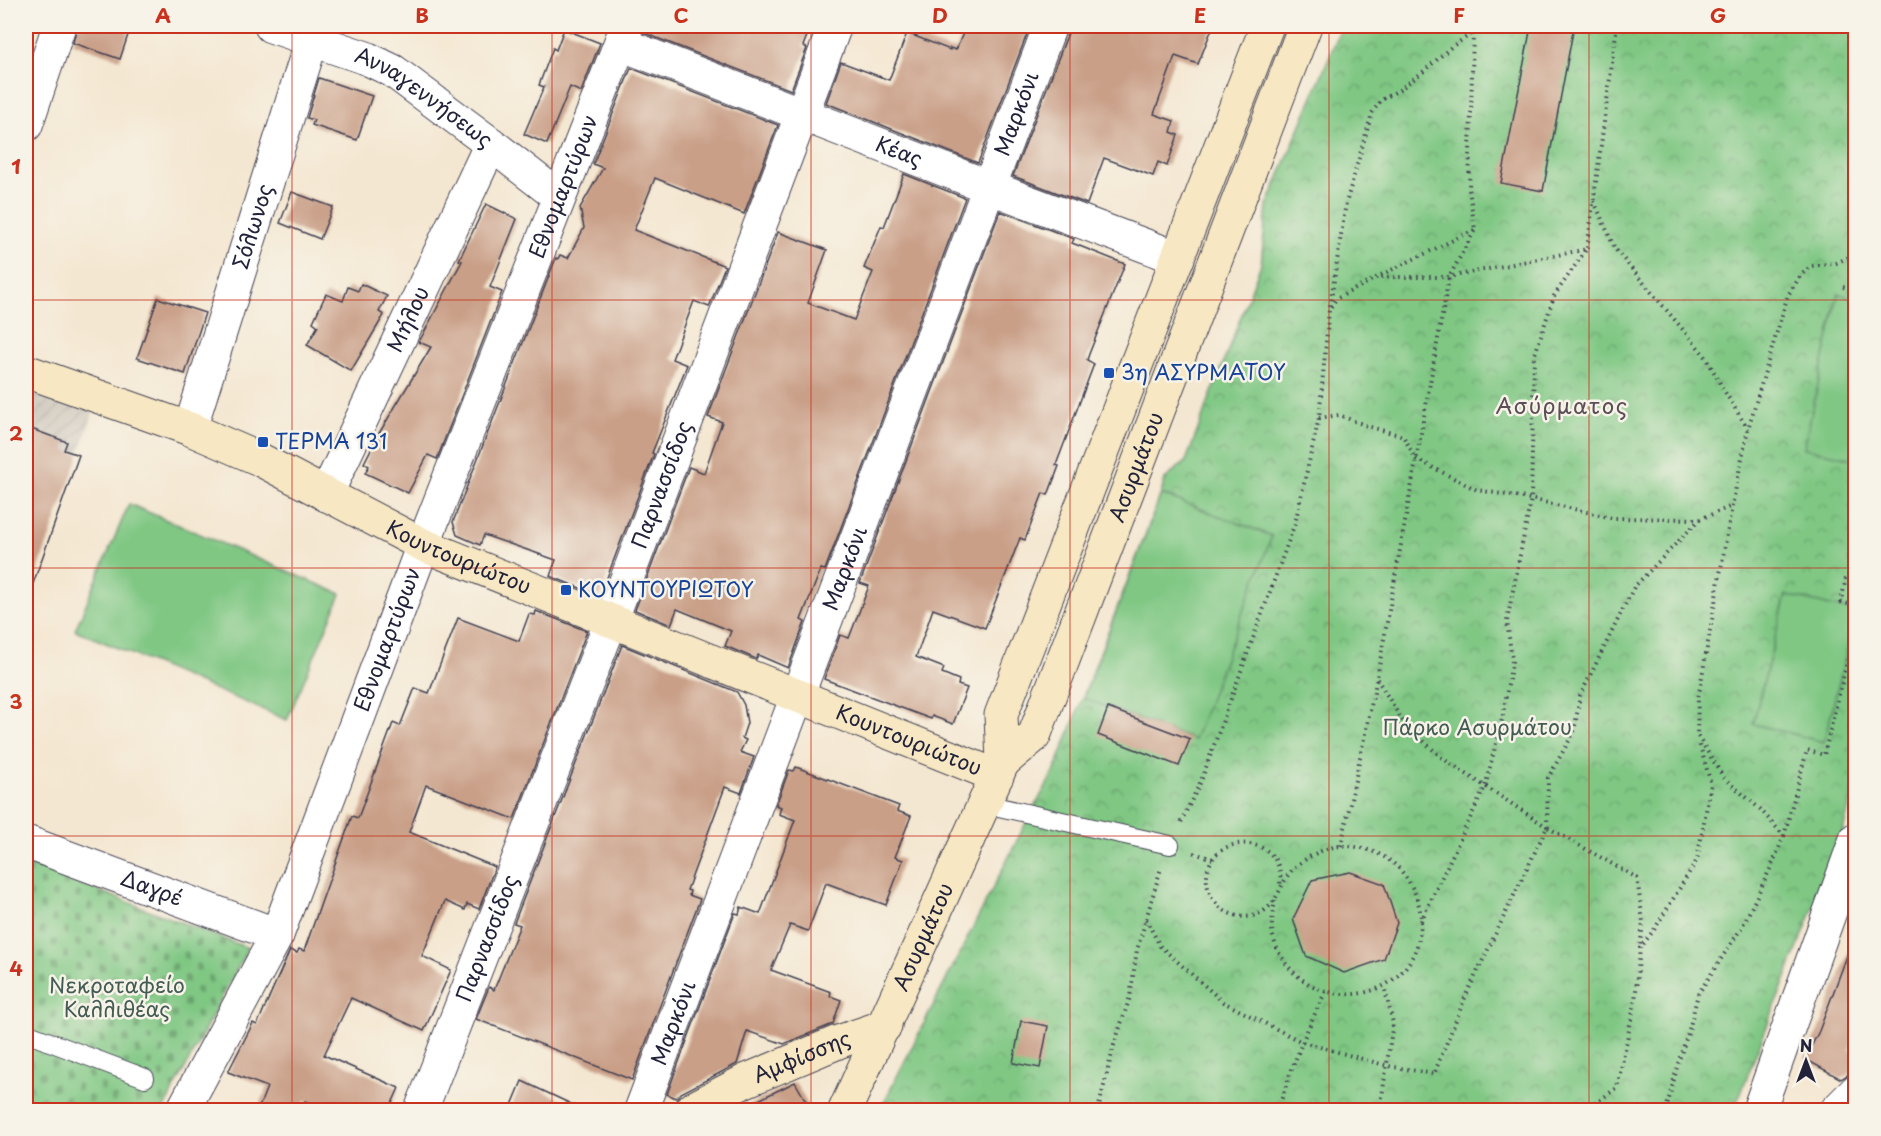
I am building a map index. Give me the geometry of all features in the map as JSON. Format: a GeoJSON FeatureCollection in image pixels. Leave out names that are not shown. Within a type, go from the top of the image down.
{"type":"FeatureCollection","features":[{"type":"Feature","properties":{"kind":"street"},"geometry":{"type":"LineString","coordinates":[[26,124],[59,26]]}},
{"type":"Feature","properties":{"kind":"street","name":"Ανναγεννήσεως"},"geometry":{"type":"LineString","coordinates":[[271,26],[314,32],[393,71],[559,197]]}},
{"type":"Feature","properties":{"kind":"street","name":"Παρνασσίδος"},"geometry":{"type":"LineString","coordinates":[[421,1110],[611,621],[835,26]]}},
{"type":"Feature","properties":{"kind":"street","name":"Μαρκόνι"},"geometry":{"type":"LineString","coordinates":[[641,1110],[1050,26]]}},
{"type":"Feature","properties":{"kind":"street","name":"Ασυρμάτου"},"geometry":{"type":"LineString","coordinates":[[995,781],[1001,715],[1268,26]]}},
{"type":"Feature","properties":{"kind":"street","name":"Ασυρμάτου"},"geometry":{"type":"LineString","coordinates":[[845,1110],[995,781],[1034,736],[1305,26]]}},
{"type":"Feature","properties":{"kind":"street","name":"Σόλωνος"},"geometry":{"type":"LineString","coordinates":[[190,429],[314,32]]}},
{"type":"Feature","properties":{"kind":"street","name":"Κέας"},"geometry":{"type":"LineString","coordinates":[[624,35],[801,115],[1178,258]]}},
{"type":"Feature","properties":{"kind":"street","name":"Εθνομαρτύρων"},"geometry":{"type":"LineString","coordinates":[[183,1110],[277,935],[423,545],[624,35]]}},
{"type":"Feature","properties":{"kind":"street","name":"Μήλου"},"geometry":{"type":"LineString","coordinates":[[326,495],[491,144]]}},
{"type":"Feature","properties":{"kind":"street","name":"Κουντουριώτου"},"geometry":{"type":"LineString","coordinates":[[26,371],[190,429],[257,458],[423,545],[797,696],[995,781]]}},
{"type":"Feature","properties":{"kind":"street"},"geometry":{"type":"LineString","coordinates":[[1759,1110],[1856,839]]}},
{"type":"Feature","properties":{"kind":"street","name":"Δαγρέ"},"geometry":{"type":"LineString","coordinates":[[26,842],[277,935]]}},
{"type":"Feature","properties":{"kind":"street","name":"Αμφίσσης"},"geometry":{"type":"LineString","coordinates":[[690,1110],[745,1081],[838,1042],[885,1026]]}},
{"type":"Feature","properties":{"kind":"street"},"geometry":{"type":"LineString","coordinates":[[1837,1110],[1856,1091]]}},
{"type":"Feature","properties":{"kind":"lane"},"geometry":{"type":"LineString","coordinates":[[995,781],[1170,845]]}},
{"type":"Feature","properties":{"kind":"lane"},"geometry":{"type":"LineString","coordinates":[[26,1033],[145,1078]]}},
{"type":"Feature","properties":{"kind":"path"},"geometry":{"type":"LineString","coordinates":[[1341,846],[1377,678],[1449,277],[1475,230],[1469,189],[1475,26]]}},
{"type":"Feature","properties":{"kind":"path"},"geometry":{"type":"LineString","coordinates":[[1421,921],[1485,787],[1503,715],[1512,661],[1507,621],[1531,499],[1534,357],[1554,296],[1587,249],[1617,26]]}},
{"type":"Feature","properties":{"kind":"path"},"geometry":{"type":"LineString","coordinates":[[1098,1110],[1114,1044],[1130,998],[1137,950],[1161,869],[1201,781],[1295,523],[1319,418],[1329,310],[1346,202],[1372,113],[1381,100],[1399,90],[1451,47],[1473,33]]}},
{"type":"Feature","properties":{"kind":"path"},"geometry":{"type":"LineString","coordinates":[[1593,200],[1615,249],[1706,357],[1748,429]]}},
{"type":"Feature","properties":{"kind":"path"},"geometry":{"type":"LineString","coordinates":[[1329,310],[1336,299],[1475,230]]}},
{"type":"Feature","properties":{"kind":"path"},"geometry":{"type":"LineString","coordinates":[[1378,277],[1449,277],[1587,249]]}},
{"type":"Feature","properties":{"kind":"path"},"geometry":{"type":"LineString","coordinates":[[1640,948],[1654,930],[1697,860],[1711,784],[1697,735],[1698,699],[1748,429],[1788,295],[1801,275],[1811,266],[1836,262],[1856,254]]}},
{"type":"Feature","properties":{"kind":"path"},"geometry":{"type":"LineString","coordinates":[[1843,287],[1856,290]]}},
{"type":"Feature","properties":{"kind":"path"},"geometry":{"type":"LineString","coordinates":[[1319,418],[1339,415],[1403,436],[1416,459],[1477,490],[1531,499],[1612,518],[1700,519],[1732,506]]}},
{"type":"Feature","properties":{"kind":"path"},"geometry":{"type":"LineString","coordinates":[[1146,918],[1160,946],[1223,1002],[1302,1042],[1388,1066],[1434,1074],[1467,993],[1547,826],[1548,778],[1574,732],[1580,696],[1634,587],[1700,519]]}},
{"type":"Feature","properties":{"kind":"path"},"geometry":{"type":"LineString","coordinates":[[1856,572],[1846,578],[1841,602],[1856,606]]}},
{"type":"Feature","properties":{"kind":"path"},"geometry":{"type":"LineString","coordinates":[[1666,1110],[1698,994],[1742,927],[1772,865],[1784,836],[1807,750],[1824,755],[1856,626]]}},
{"type":"Feature","properties":{"kind":"path"},"geometry":{"type":"LineString","coordinates":[[1377,678],[1404,723],[1442,758],[1547,826],[1637,879],[1643,922],[1635,1001],[1617,1088],[1585,1110]]}},
{"type":"Feature","properties":{"kind":"path"},"geometry":{"type":"LineString","coordinates":[[1697,735],[1724,778],[1760,809],[1784,836]]}},
{"type":"Feature","properties":{"kind":"path"},"geometry":{"type":"LineString","coordinates":[[1275,900],[1264,910],[1251,916],[1236,916],[1223,911],[1213,901],[1207,887],[1207,873],[1213,859],[1223,849],[1236,843],[1251,843],[1264,849],[1275,859],[1280,873],[1280,887]]}},
{"type":"Feature","properties":{"kind":"path"},"geometry":{"type":"LineString","coordinates":[[1341,846],[1366,849],[1384,856],[1399,868],[1411,884],[1419,902],[1421,921],[1419,940],[1411,958],[1399,974],[1384,986],[1366,993],[1347,995],[1309,986],[1293,973],[1281,957],[1274,939],[1272,920],[1280,887],[1292,870],[1308,857],[1326,849],[1341,846]]}},
{"type":"Feature","properties":{"kind":"path"},"geometry":{"type":"LineString","coordinates":[[1380,1110],[1393,1023],[1384,986]]}},
{"type":"Feature","properties":{"kind":"path"},"geometry":{"type":"LineString","coordinates":[[1278,1110],[1291,1068],[1326,991]]}},
{"type":"Feature","properties":{"kind":"shaded area"},"geometry":{"type":"Polygon","coordinates":[[[26,381],[96,405],[26,605],[26,381]]]}},
{"type":"Feature","properties":{"kind":"green space","name":"Πάρκο Ασυρμάτου"},"geometry":{"type":"Polygon","coordinates":[[[1342,26],[1855,26],[1855,785],[1842,835],[1734,1110],[880,1110],[1055,770],[1165,479],[1186,461],[1261,264],[1267,206],[1342,26]]]}},
{"type":"Feature","properties":{"kind":"green space"},"geometry":{"type":"Polygon","coordinates":[[[1838,294],[1855,298],[1855,459],[1804,448],[1838,294]]]}},
{"type":"Feature","properties":{"kind":"green space"},"geometry":{"type":"Polygon","coordinates":[[[1161,494],[1272,536],[1194,740],[1083,698],[1161,494]]]}},
{"type":"Feature","properties":{"kind":"green space"},"geometry":{"type":"Polygon","coordinates":[[[129,504],[341,594],[287,720],[75,630],[129,504]]]}},
{"type":"Feature","properties":{"kind":"green space"},"geometry":{"type":"Polygon","coordinates":[[[1786,595],[1855,612],[1824,742],[1753,724],[1786,595]]]}},
{"type":"Feature","properties":{"kind":"green space","name":"Νεκροταφείο Καλλιθέας"},"geometry":{"type":"Polygon","coordinates":[[[26,863],[248,948],[163,1110],[26,1110],[26,863]]]}},
{"type":"Feature","properties":{"kind":"building"},"geometry":{"type":"Polygon","coordinates":[[[77,26],[131,26],[120,59],[73,43],[77,26]]]}},
{"type":"Feature","properties":{"kind":"building"},"geometry":{"type":"Polygon","coordinates":[[[645,26],[811,26],[803,46],[807,48],[791,90],[644,33],[645,26]]]}},
{"type":"Feature","properties":{"kind":"building"},"geometry":{"type":"Polygon","coordinates":[[[966,26],[1030,26],[978,163],[826,103],[841,62],[889,80],[907,33],[950,50],[950,48],[956,50],[966,26]]]}},
{"type":"Feature","properties":{"kind":"building"},"geometry":{"type":"Polygon","coordinates":[[[1068,26],[1213,26],[1198,64],[1175,56],[1154,114],[1174,121],[1171,132],[1178,135],[1167,166],[1158,162],[1153,176],[1104,158],[1087,204],[1013,176],[1068,33],[1068,26]]]}},
{"type":"Feature","properties":{"kind":"building"},"geometry":{"type":"Polygon","coordinates":[[[1531,26],[1574,26],[1543,191],[1501,183],[1531,26]]]}},
{"type":"Feature","properties":{"kind":"building"},"geometry":{"type":"Polygon","coordinates":[[[564,29],[600,43],[581,92],[570,87],[547,144],[524,134],[544,87],[539,85],[553,48],[556,50],[564,29]]]}},
{"type":"Feature","properties":{"kind":"building"},"geometry":{"type":"Polygon","coordinates":[[[631,68],[778,125],[744,214],[655,178],[634,230],[725,266],[709,307],[694,301],[672,359],[687,365],[600,596],[550,576],[556,560],[484,535],[480,545],[457,535],[453,522],[556,258],[558,259],[560,255],[568,258],[584,228],[580,208],[603,168],[593,164],[631,68]]]}},
{"type":"Feature","properties":{"kind":"building"},"geometry":{"type":"Polygon","coordinates":[[[319,78],[372,96],[357,140],[312,125],[314,120],[307,118],[319,78]]]}},
{"type":"Feature","properties":{"kind":"building"},"geometry":{"type":"Polygon","coordinates":[[[904,174],[965,198],[825,570],[821,569],[801,620],[805,622],[788,668],[758,655],[756,659],[725,646],[731,631],[677,609],[671,625],[635,610],[689,467],[704,473],[722,422],[708,417],[778,232],[827,250],[808,303],[854,320],[873,272],[864,268],[881,226],[884,227],[904,174]]]}},
{"type":"Feature","properties":{"kind":"building"},"geometry":{"type":"Polygon","coordinates":[[[292,192],[333,207],[320,239],[280,223],[292,192]]]}},
{"type":"Feature","properties":{"kind":"building"},"geometry":{"type":"Polygon","coordinates":[[[486,204],[517,219],[490,287],[502,292],[437,459],[428,455],[408,493],[365,473],[369,466],[364,463],[378,435],[431,347],[419,342],[462,261],[459,260],[486,204]]]}},
{"type":"Feature","properties":{"kind":"building"},"geometry":{"type":"Polygon","coordinates":[[[1000,211],[1074,239],[1072,243],[1125,264],[1087,360],[1094,364],[1056,465],[1059,466],[1048,495],[1043,493],[1025,540],[1020,538],[985,628],[933,609],[916,657],[944,668],[942,673],[959,680],[958,685],[967,688],[953,724],[932,716],[931,719],[824,679],[840,635],[849,638],[869,586],[860,583],[1000,211]]]}},
{"type":"Feature","properties":{"kind":"building"},"geometry":{"type":"Polygon","coordinates":[[[361,284],[387,296],[379,312],[384,315],[351,371],[307,345],[318,326],[313,322],[326,294],[343,301],[348,287],[358,291],[361,284]]]}},
{"type":"Feature","properties":{"kind":"building"},"geometry":{"type":"Polygon","coordinates":[[[158,298],[205,313],[185,374],[137,358],[158,298]]]}},
{"type":"Feature","properties":{"kind":"building"},"geometry":{"type":"Polygon","coordinates":[[[26,427],[67,442],[64,450],[79,455],[29,595],[26,595],[26,427]]]}},
{"type":"Feature","properties":{"kind":"building"},"geometry":{"type":"Polygon","coordinates":[[[536,611],[587,631],[514,819],[426,785],[409,832],[495,867],[479,909],[467,904],[465,910],[445,901],[422,956],[451,970],[424,1031],[351,998],[324,1055],[399,1088],[389,1110],[326,1110],[305,1101],[302,1110],[258,1110],[267,1087],[228,1072],[253,1023],[257,1025],[290,950],[297,953],[299,949],[304,951],[352,816],[358,818],[393,723],[400,726],[415,688],[429,693],[458,618],[519,641],[529,614],[535,615],[536,611]]]}},
{"type":"Feature","properties":{"kind":"building"},"geometry":{"type":"Polygon","coordinates":[[[622,645],[737,692],[744,705],[747,723],[742,738],[746,740],[740,752],[754,757],[741,793],[725,787],[687,890],[690,891],[689,895],[700,899],[632,1080],[476,1019],[489,987],[494,990],[520,925],[514,923],[622,645]]]}},
{"type":"Feature","properties":{"kind":"building"},"geometry":{"type":"Polygon","coordinates":[[[1108,708],[1190,739],[1179,766],[1098,735],[1108,708]]]}},
{"type":"Feature","properties":{"kind":"building"},"geometry":{"type":"Polygon","coordinates":[[[796,767],[899,806],[897,811],[911,816],[895,857],[903,860],[886,905],[826,883],[808,931],[790,925],[771,970],[831,992],[830,996],[841,1000],[833,1024],[784,1044],[747,1031],[737,1064],[681,1093],[676,1098],[667,1094],[735,913],[739,914],[741,907],[760,914],[795,820],[779,814],[781,807],[776,805],[789,770],[794,771],[796,767]]]}},
{"type":"Feature","properties":{"kind":"building"},"geometry":{"type":"Polygon","coordinates":[[[1350,872],[1384,884],[1397,923],[1384,959],[1344,973],[1306,956],[1293,919],[1312,880],[1350,872]]]}},
{"type":"Feature","properties":{"kind":"building"},"geometry":{"type":"Polygon","coordinates":[[[1853,940],[1856,941],[1856,1034],[1850,1049],[1856,1055],[1856,1070],[1841,1079],[1805,1059],[1819,1031],[1853,940]]]}},
{"type":"Feature","properties":{"kind":"building"},"geometry":{"type":"Polygon","coordinates":[[[1021,1021],[1048,1026],[1040,1068],[1013,1063],[1021,1021]]]}},
{"type":"Feature","properties":{"kind":"building"},"geometry":{"type":"Polygon","coordinates":[[[522,1081],[584,1110],[510,1110],[522,1081]]]}},
{"type":"Feature","properties":{"kind":"building"},"geometry":{"type":"Polygon","coordinates":[[[795,1082],[811,1110],[738,1110],[795,1082]]]}},
{"type":"Feature","properties":{"kind":"place","name":"3η ΑΣΥΡΜΑΤΟΥ"},"geometry":{"type":"Point","coordinates":[1109,373]}},
{"type":"Feature","properties":{"kind":"place","name":"ΤΕΡΜΑ 131"},"geometry":{"type":"Point","coordinates":[263,442]}},
{"type":"Feature","properties":{"kind":"place","name":"ΚΟΥΝΤΟΥΡΙΏΤΟΥ"},"geometry":{"type":"Point","coordinates":[566,590]}},
{"type":"Feature","properties":{"kind":"district","name":"Ασύρματος"},"geometry":{"type":"Point","coordinates":[1562,406]}}]}
